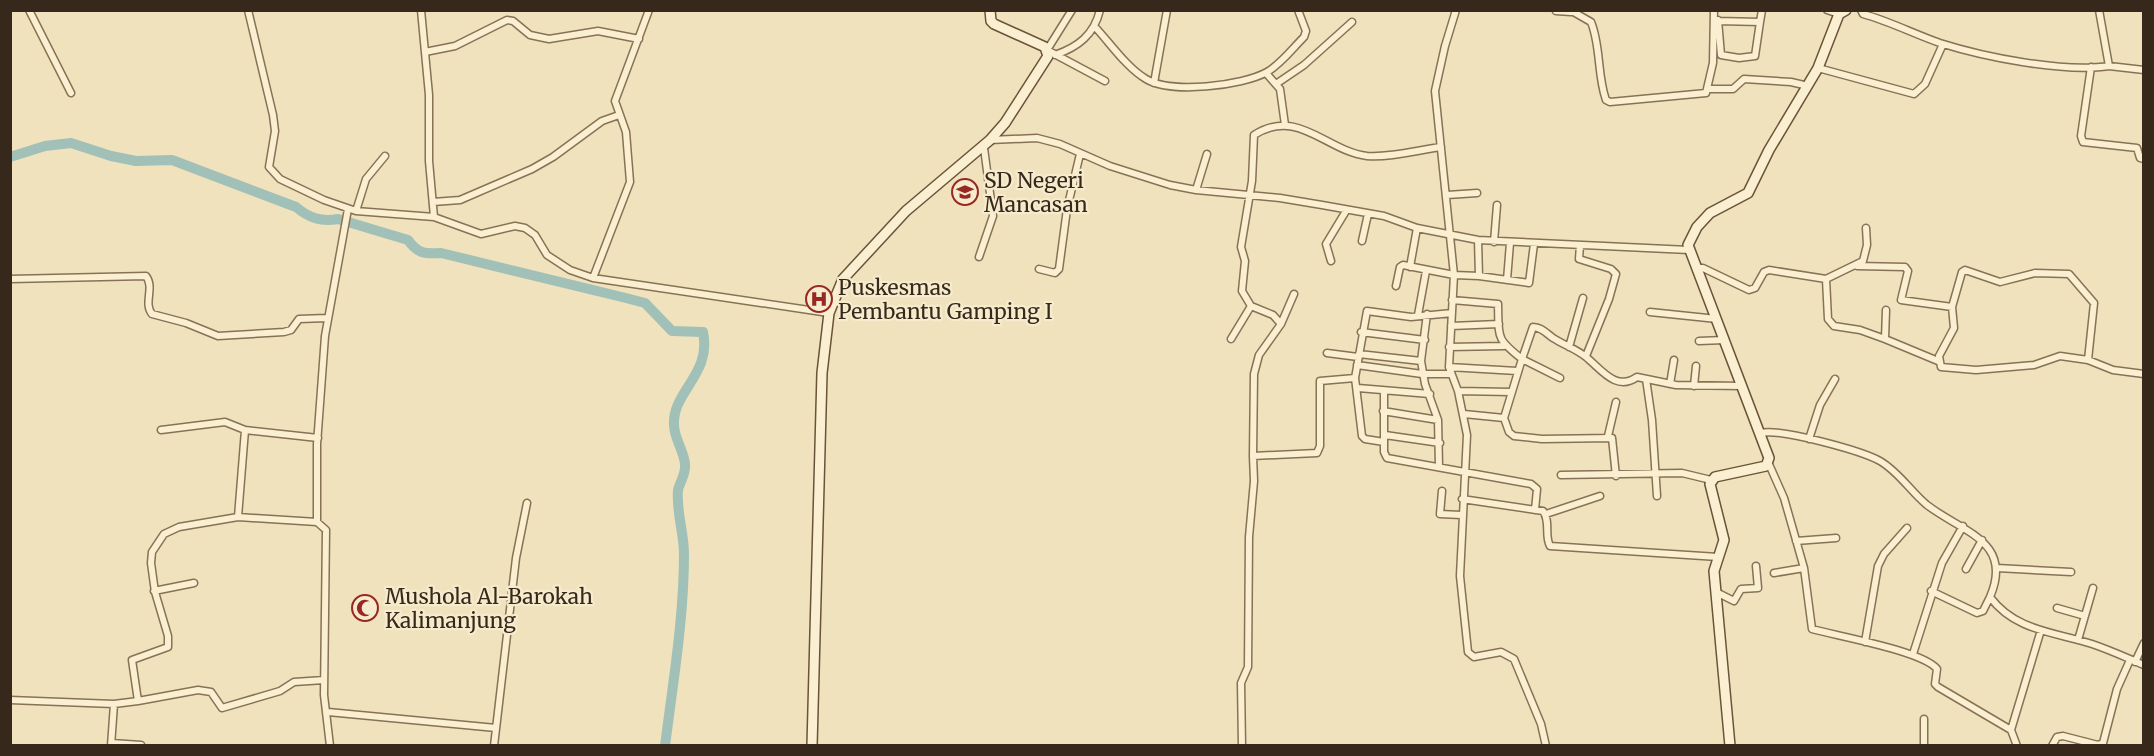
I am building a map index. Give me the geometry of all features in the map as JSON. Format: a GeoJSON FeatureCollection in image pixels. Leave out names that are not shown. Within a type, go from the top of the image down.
{"type":"FeatureCollection","features":[{"type":"Feature","properties":{"kind":"street"},"geometry":{"type":"LineString","coordinates":[[29,10],[71,93]]}},
{"type":"Feature","properties":{"kind":"street"},"geometry":{"type":"LineString","coordinates":[[248,10],[273,115],[275,131],[268,163],[272,172],[280,179],[356,211],[434,218],[481,234],[515,226],[525,228],[535,234],[547,255],[570,270],[593,279],[829,314]]}},
{"type":"Feature","properties":{"kind":"street"},"geometry":{"type":"LineString","coordinates":[[421,10],[434,218]]}},
{"type":"Feature","properties":{"kind":"street"},"geometry":{"type":"LineString","coordinates":[[593,279],[630,182],[626,132],[615,105],[616,95],[649,10]]}},
{"type":"Feature","properties":{"kind":"street"},"geometry":{"type":"LineString","coordinates":[[990,10],[991,21],[994,24],[1029,39],[1047,54],[1072,50],[1095,27],[1100,10]]}},
{"type":"Feature","properties":{"kind":"street"},"geometry":{"type":"LineString","coordinates":[[812,746],[822,373],[829,314],[839,285],[852,266],[906,211],[987,144],[1005,123],[1072,10]]}},
{"type":"Feature","properties":{"kind":"street"},"geometry":{"type":"LineString","coordinates":[[1154,83],[1167,10]]}},
{"type":"Feature","properties":{"kind":"street"},"geometry":{"type":"LineString","coordinates":[[1095,27],[1140,76],[1154,83],[1189,86],[1236,84],[1266,73],[1304,37],[1306,32],[1298,10]]}},
{"type":"Feature","properties":{"kind":"street"},"geometry":{"type":"LineString","coordinates":[[1456,10],[1444,46],[1435,92],[1454,275],[1449,347],[1450,370],[1458,391],[1467,435],[1463,472],[1460,576],[1468,652],[1474,657],[1500,652],[1514,659],[1541,724],[1545,746]]}},
{"type":"Feature","properties":{"kind":"street"},"geometry":{"type":"LineString","coordinates":[[1716,10],[1721,55],[1739,58],[1755,56],[1762,10]]}},
{"type":"Feature","properties":{"kind":"street"},"geometry":{"type":"LineString","coordinates":[[1556,11],[1570,11],[1586,17],[1594,29],[1599,78],[1606,100],[1702,94],[1708,88],[1713,63],[1716,10]]}},
{"type":"Feature","properties":{"kind":"street"},"geometry":{"type":"LineString","coordinates":[[1827,10],[1843,12],[1818,68],[1769,150],[1748,193],[1739,200],[1718,207],[1703,220],[1692,234],[1689,250],[1761,433],[1768,452],[1768,462],[1777,477],[1804,568],[1811,628],[1913,654],[1936,666],[1935,684],[1938,687],[2011,730],[2017,743],[2023,746]]}},
{"type":"Feature","properties":{"kind":"street"},"geometry":{"type":"LineString","coordinates":[[1861,10],[1863,14],[1943,44],[2020,61],[2144,70]]}},
{"type":"Feature","properties":{"kind":"street"},"geometry":{"type":"LineString","coordinates":[[2099,10],[2109,66]]}},
{"type":"Feature","properties":{"kind":"street"},"geometry":{"type":"LineString","coordinates":[[425,52],[449,49],[507,20],[513,21],[530,35],[549,39],[598,31],[639,39]]}},
{"type":"Feature","properties":{"kind":"street"},"geometry":{"type":"LineString","coordinates":[[1718,21],[1760,21]]}},
{"type":"Feature","properties":{"kind":"street"},"geometry":{"type":"LineString","coordinates":[[1276,84],[1304,65],[1352,22]]}},
{"type":"Feature","properties":{"kind":"street"},"geometry":{"type":"LineString","coordinates":[[1818,68],[1914,94],[1925,84],[1943,44]]}},
{"type":"Feature","properties":{"kind":"street"},"geometry":{"type":"LineString","coordinates":[[1057,54],[1104,81]]}},
{"type":"Feature","properties":{"kind":"street"},"geometry":{"type":"LineString","coordinates":[[2091,67],[2083,142],[2137,148],[2139,157],[2144,159]]}},
{"type":"Feature","properties":{"kind":"street"},"geometry":{"type":"LineString","coordinates":[[1266,73],[1276,84],[1282,98],[1285,125]]}},
{"type":"Feature","properties":{"kind":"street"},"geometry":{"type":"LineString","coordinates":[[1708,88],[1733,89],[1744,80],[1791,82],[1808,86]]}},
{"type":"Feature","properties":{"kind":"street"},"geometry":{"type":"LineString","coordinates":[[433,202],[460,200],[532,169],[554,157],[602,121],[619,115]]}},
{"type":"Feature","properties":{"kind":"street"},"geometry":{"type":"LineString","coordinates":[[1281,324],[1273,315],[1251,306],[1242,291],[1245,261],[1241,247],[1249,196],[1254,135],[1285,125],[1302,128],[1368,156],[1441,147]]}},
{"type":"Feature","properties":{"kind":"street"},"geometry":{"type":"LineString","coordinates":[[987,144],[1037,138],[1110,166],[1196,190],[1280,198],[1384,216],[1417,228],[1478,240],[1689,250]]}},
{"type":"Feature","properties":{"kind":"street"},"geometry":{"type":"LineString","coordinates":[[979,257],[993,216],[987,144]]}},
{"type":"Feature","properties":{"kind":"street"},"geometry":{"type":"LineString","coordinates":[[1039,269],[1055,273],[1059,269],[1067,209],[1080,154]]}},
{"type":"Feature","properties":{"kind":"street"},"geometry":{"type":"LineString","coordinates":[[1196,190],[1207,154]]}},
{"type":"Feature","properties":{"kind":"street"},"geometry":{"type":"LineString","coordinates":[[356,211],[366,179],[385,156]]}},
{"type":"Feature","properties":{"kind":"street"},"geometry":{"type":"LineString","coordinates":[[1447,195],[1477,193]]}},
{"type":"Feature","properties":{"kind":"street"},"geometry":{"type":"LineString","coordinates":[[1494,242],[1497,205]]}},
{"type":"Feature","properties":{"kind":"street"},"geometry":{"type":"LineString","coordinates":[[317,522],[318,438],[327,318],[348,209]]}},
{"type":"Feature","properties":{"kind":"street"},"geometry":{"type":"LineString","coordinates":[[1331,261],[1326,244],[1346,211]]}},
{"type":"Feature","properties":{"kind":"street"},"geometry":{"type":"LineString","coordinates":[[1362,241],[1368,214]]}},
{"type":"Feature","properties":{"kind":"street"},"geometry":{"type":"LineString","coordinates":[[1410,267],[1417,228]]}},
{"type":"Feature","properties":{"kind":"street"},"geometry":{"type":"LineString","coordinates":[[1697,268],[1703,268],[1749,290],[1755,288],[1766,271],[1826,279],[1856,266],[1864,259],[1866,228]]}},
{"type":"Feature","properties":{"kind":"street"},"geometry":{"type":"LineString","coordinates":[[1478,240],[1479,276]]}},
{"type":"Feature","properties":{"kind":"street"},"geometry":{"type":"LineString","coordinates":[[1506,280],[1510,243]]}},
{"type":"Feature","properties":{"kind":"street"},"geometry":{"type":"LineString","coordinates":[[1396,286],[1400,267],[1526,284],[1530,281],[1534,244]]}},
{"type":"Feature","properties":{"kind":"street"},"geometry":{"type":"LineString","coordinates":[[1580,244],[1579,259],[1611,269],[1616,274],[1610,299],[1586,356]]}},
{"type":"Feature","properties":{"kind":"street"},"geometry":{"type":"LineString","coordinates":[[1856,266],[1905,267],[1908,271],[1901,300],[1952,307]]}},
{"type":"Feature","properties":{"kind":"street"},"geometry":{"type":"LineString","coordinates":[[1938,362],[1942,348],[1954,328],[1952,307],[1958,282],[1965,270],[2000,282],[2035,273],[2069,274],[2094,303],[2088,360]]}},
{"type":"Feature","properties":{"kind":"street"},"geometry":{"type":"LineString","coordinates":[[1418,315],[1426,271]]}},
{"type":"Feature","properties":{"kind":"street"},"geometry":{"type":"LineString","coordinates":[[10,279],[146,276],[150,284],[150,313],[186,323],[218,336],[288,331],[300,319],[327,318]]}},
{"type":"Feature","properties":{"kind":"street"},"geometry":{"type":"LineString","coordinates":[[1826,279],[1831,323],[1885,339],[1938,362],[1941,367],[1977,370],[2034,365],[2060,356],[2088,360],[2113,370],[2144,374]]}},
{"type":"Feature","properties":{"kind":"street"},"geometry":{"type":"LineString","coordinates":[[1242,746],[1241,682],[1248,667],[1249,537],[1254,481],[1254,374],[1259,355],[1281,324],[1294,294]]}},
{"type":"Feature","properties":{"kind":"street"},"geometry":{"type":"LineString","coordinates":[[1569,346],[1583,298]]}},
{"type":"Feature","properties":{"kind":"street"},"geometry":{"type":"LineString","coordinates":[[1452,300],[1496,303],[1500,339],[1504,346],[1522,359],[1560,378]]}},
{"type":"Feature","properties":{"kind":"street"},"geometry":{"type":"LineString","coordinates":[[1231,339],[1251,306]]}},
{"type":"Feature","properties":{"kind":"street"},"geometry":{"type":"LineString","coordinates":[[1885,339],[1886,310]]}},
{"type":"Feature","properties":{"kind":"street"},"geometry":{"type":"LineString","coordinates":[[1440,443],[1362,436],[1355,378],[1367,311],[1411,316],[1452,314]]}},
{"type":"Feature","properties":{"kind":"street"},"geometry":{"type":"LineString","coordinates":[[1650,312],[1717,319]]}},
{"type":"Feature","properties":{"kind":"street"},"geometry":{"type":"LineString","coordinates":[[1427,314],[1421,361],[1422,374],[1438,420],[1439,466]]}},
{"type":"Feature","properties":{"kind":"street"},"geometry":{"type":"LineString","coordinates":[[1450,326],[1499,324]]}},
{"type":"Feature","properties":{"kind":"street"},"geometry":{"type":"LineString","coordinates":[[1616,476],[1614,441],[1608,436],[1542,440],[1514,436],[1506,429],[1504,418],[1517,371],[1533,327],[1586,356],[1599,371],[1618,382],[1624,383],[1637,377],[1670,384],[1742,386]]}},
{"type":"Feature","properties":{"kind":"street"},"geometry":{"type":"LineString","coordinates":[[1362,332],[1425,339]]}},
{"type":"Feature","properties":{"kind":"street"},"geometry":{"type":"LineString","coordinates":[[1699,341],[1724,340]]}},
{"type":"Feature","properties":{"kind":"street"},"geometry":{"type":"LineString","coordinates":[[1449,347],[1504,346]]}},
{"type":"Feature","properties":{"kind":"street"},"geometry":{"type":"LineString","coordinates":[[1327,353],[1421,361]]}},
{"type":"Feature","properties":{"kind":"street"},"geometry":{"type":"LineString","coordinates":[[1670,384],[1674,360]]}},
{"type":"Feature","properties":{"kind":"street"},"geometry":{"type":"LineString","coordinates":[[1357,365],[1422,374],[1450,370],[1517,371]]}},
{"type":"Feature","properties":{"kind":"street"},"geometry":{"type":"LineString","coordinates":[[1694,386],[1696,366]]}},
{"type":"Feature","properties":{"kind":"street"},"geometry":{"type":"LineString","coordinates":[[1253,456],[1317,453],[1320,446],[1320,381],[1355,378]]}},
{"type":"Feature","properties":{"kind":"street"},"geometry":{"type":"LineString","coordinates":[[1646,379],[1657,496]]}},
{"type":"Feature","properties":{"kind":"street"},"geometry":{"type":"LineString","coordinates":[[1809,439],[1820,405],[1835,379]]}},
{"type":"Feature","properties":{"kind":"street"},"geometry":{"type":"LineString","coordinates":[[1358,388],[1430,394]]}},
{"type":"Feature","properties":{"kind":"street"},"geometry":{"type":"LineString","coordinates":[[1384,391],[1384,438],[1387,458],[1439,466],[1534,486],[1537,489],[1535,510]]}},
{"type":"Feature","properties":{"kind":"street"},"geometry":{"type":"LineString","coordinates":[[1458,391],[1511,392]]}},
{"type":"Feature","properties":{"kind":"street"},"geometry":{"type":"LineString","coordinates":[[1608,436],[1616,402]]}},
{"type":"Feature","properties":{"kind":"street"},"geometry":{"type":"LineString","coordinates":[[1383,411],[1438,420]]}},
{"type":"Feature","properties":{"kind":"street"},"geometry":{"type":"LineString","coordinates":[[1464,414],[1504,418]]}},
{"type":"Feature","properties":{"kind":"street"},"geometry":{"type":"LineString","coordinates":[[161,430],[225,422],[245,430],[318,438]]}},
{"type":"Feature","properties":{"kind":"street"},"geometry":{"type":"LineString","coordinates":[[238,517],[245,430]]}},
{"type":"Feature","properties":{"kind":"street"},"geometry":{"type":"LineString","coordinates":[[1761,433],[1770,431],[1809,439],[1880,461],[1928,506],[1982,540],[1990,551],[1997,568],[1997,580],[1983,611],[1977,613],[1931,591]]}},
{"type":"Feature","properties":{"kind":"street"},"geometry":{"type":"LineString","coordinates":[[1561,475],[1616,476],[1682,472],[1711,480],[1760,468],[1768,462]]}},
{"type":"Feature","properties":{"kind":"street"},"geometry":{"type":"LineString","coordinates":[[1711,480],[1710,489],[1724,540],[1714,572],[1730,746]]}},
{"type":"Feature","properties":{"kind":"street"},"geometry":{"type":"LineString","coordinates":[[1442,491],[1440,514],[1461,515]]}},
{"type":"Feature","properties":{"kind":"street"},"geometry":{"type":"LineString","coordinates":[[1462,499],[1535,510],[1546,514],[1600,496]]}},
{"type":"Feature","properties":{"kind":"street"},"geometry":{"type":"LineString","coordinates":[[495,746],[516,558],[527,503]]}},
{"type":"Feature","properties":{"kind":"street"},"geometry":{"type":"LineString","coordinates":[[1546,514],[1547,540],[1550,546],[1718,557]]}},
{"type":"Feature","properties":{"kind":"street"},"geometry":{"type":"LineString","coordinates":[[138,701],[132,660],[145,654],[165,650],[169,642],[154,591],[151,557],[155,544],[164,534],[178,527],[238,517],[317,522],[326,530],[324,702],[328,712],[330,746]]}},
{"type":"Feature","properties":{"kind":"street"},"geometry":{"type":"LineString","coordinates":[[1913,654],[1931,591],[1942,563],[1963,526]]}},
{"type":"Feature","properties":{"kind":"street"},"geometry":{"type":"LineString","coordinates":[[1864,642],[1878,566],[1884,554],[1907,528]]}},
{"type":"Feature","properties":{"kind":"street"},"geometry":{"type":"LineString","coordinates":[[1796,541],[1836,538]]}},
{"type":"Feature","properties":{"kind":"street"},"geometry":{"type":"LineString","coordinates":[[1966,569],[1982,540]]}},
{"type":"Feature","properties":{"kind":"street"},"geometry":{"type":"LineString","coordinates":[[1716,594],[1735,601],[1741,589],[1758,588],[1756,566]]}},
{"type":"Feature","properties":{"kind":"street"},"geometry":{"type":"LineString","coordinates":[[1774,573],[1804,568]]}},
{"type":"Feature","properties":{"kind":"street"},"geometry":{"type":"LineString","coordinates":[[1997,568],[2071,572]]}},
{"type":"Feature","properties":{"kind":"street"},"geometry":{"type":"LineString","coordinates":[[154,591],[194,583]]}},
{"type":"Feature","properties":{"kind":"street"},"geometry":{"type":"LineString","coordinates":[[2078,640],[2093,588]]}},
{"type":"Feature","properties":{"kind":"street"},"geometry":{"type":"LineString","coordinates":[[1990,597],[2000,611],[2011,619],[2078,640],[2144,665]]}},
{"type":"Feature","properties":{"kind":"street"},"geometry":{"type":"LineString","coordinates":[[2057,608],[2085,616]]}},
{"type":"Feature","properties":{"kind":"street"},"geometry":{"type":"LineString","coordinates":[[2011,730],[2041,630]]}},
{"type":"Feature","properties":{"kind":"street"},"geometry":{"type":"LineString","coordinates":[[2052,746],[2057,737],[2063,736],[2098,745],[2103,743],[2117,689],[2144,643]]}},
{"type":"Feature","properties":{"kind":"street"},"geometry":{"type":"LineString","coordinates":[[10,700],[114,704],[198,690],[211,692],[222,708],[280,691],[294,682],[324,680]]}},
{"type":"Feature","properties":{"kind":"street"},"geometry":{"type":"LineString","coordinates":[[114,704],[111,744],[141,745]]}},
{"type":"Feature","properties":{"kind":"street"},"geometry":{"type":"LineString","coordinates":[[328,712],[496,728]]}},
{"type":"Feature","properties":{"kind":"street"},"geometry":{"type":"LineString","coordinates":[[1924,719],[1924,746]]}},
{"type":"Feature","properties":{"kind":"waterway"},"geometry":{"type":"LineString","coordinates":[[10,157],[45,146],[71,143],[111,156],[136,161],[172,160],[296,207],[316,218],[338,219],[408,240],[422,252],[441,253],[645,303],[672,331],[703,332],[702,360],[675,413],[674,430],[685,464],[684,475],[678,490],[684,546],[684,578],[678,650],[665,746]]}},
{"type":"Feature","properties":{"kind":"place","name":"SD Negeri Mancasan"},"geometry":{"type":"Point","coordinates":[965,192]}},
{"type":"Feature","properties":{"kind":"place","name":"Puskesmas Pembantu Gamping I"},"geometry":{"type":"Point","coordinates":[819,299]}},
{"type":"Feature","properties":{"kind":"place","name":"Mushola Al-Barokah Kalimanjung"},"geometry":{"type":"Point","coordinates":[365,608]}}]}
